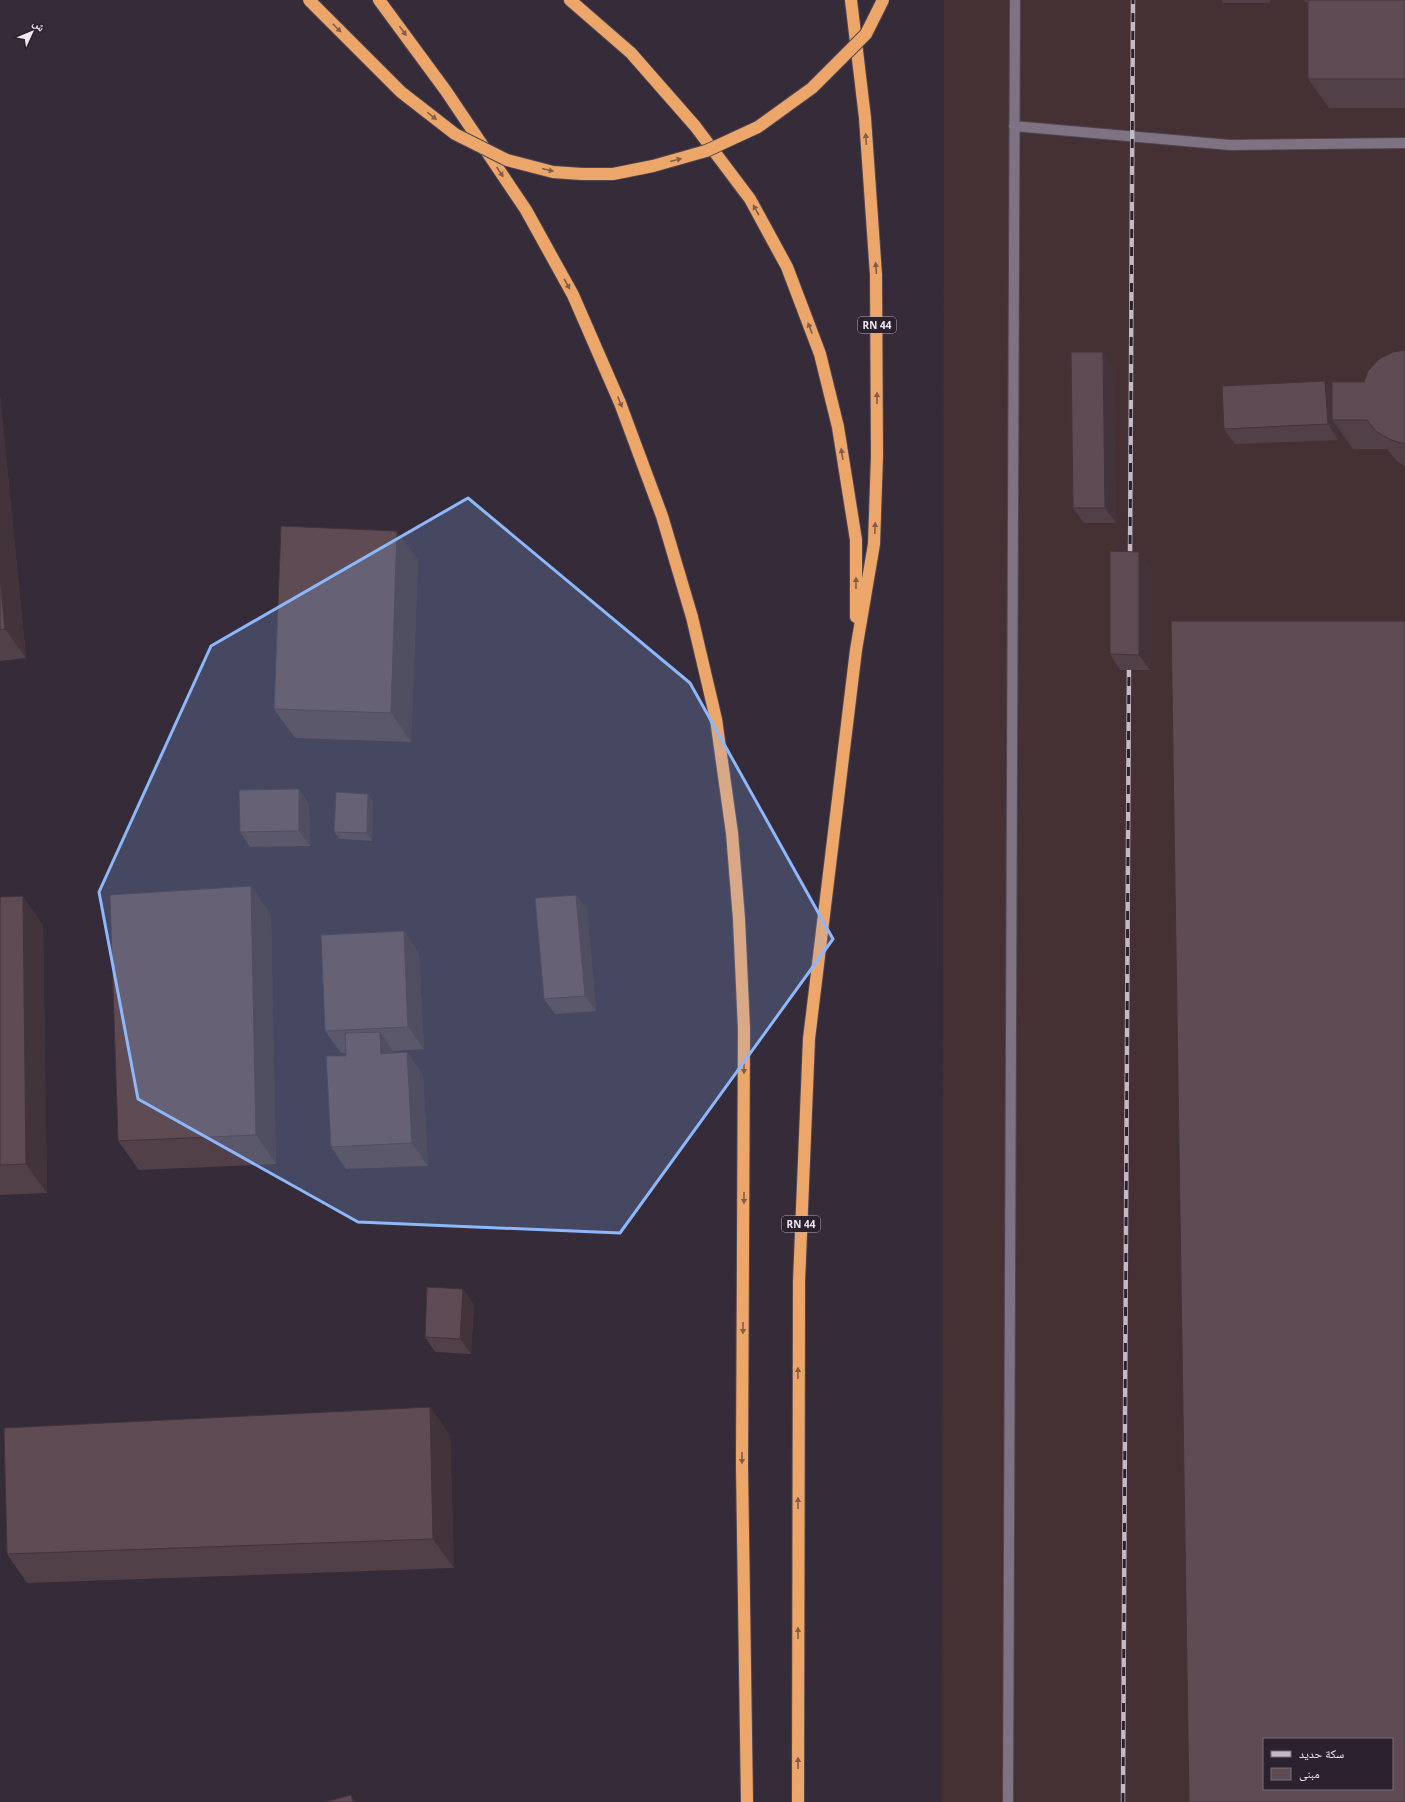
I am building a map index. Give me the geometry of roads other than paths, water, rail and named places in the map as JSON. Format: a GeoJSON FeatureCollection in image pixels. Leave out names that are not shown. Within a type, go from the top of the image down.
{"type":"FeatureCollection","features":[{"type":"Feature","properties":{"kind":"highway"},"geometry":{"type":"LineString","coordinates":[[309,0],[402,92],[455,134],[507,160],[553,172],[582,174],[613,174],[661,164],[706,151],[758,127],[812,88],[866,34],[883,0]]}},
{"type":"Feature","properties":{"kind":"highway"},"geometry":{"type":"LineString","coordinates":[[379,0],[446,91],[522,204],[573,295],[620,403],[662,516],[692,617],[716,719],[732,833],[739,919],[744,1029],[742,1466],[747,1802]]}},
{"type":"Feature","properties":{"kind":"highway"},"geometry":{"type":"LineString","coordinates":[[570,0],[631,53],[695,126],[750,199],[787,267],[820,354],[838,427],[856,540],[856,650]]}},
{"type":"Feature","properties":{"kind":"highway","name":"RN 44"},"geometry":{"type":"LineString","coordinates":[[798,1802],[798,1282],[809,1039],[856,650],[874,544],[877,456],[876,275],[864,118],[851,0]]}},
{"type":"Feature","properties":{"kind":"lane"},"geometry":{"type":"LineString","coordinates":[[1008,1802],[1015,0]]}},
{"type":"Feature","properties":{"kind":"lane"},"geometry":{"type":"LineString","coordinates":[[1014,126],[1230,145],[1405,143]]}},
{"type":"Feature","properties":{"kind":"railway"},"geometry":{"type":"LineString","coordinates":[[1130,562],[1133,0]]}},
{"type":"Feature","properties":{"kind":"railway"},"geometry":{"type":"LineString","coordinates":[[1123,1802],[1129,658]]}}]}
